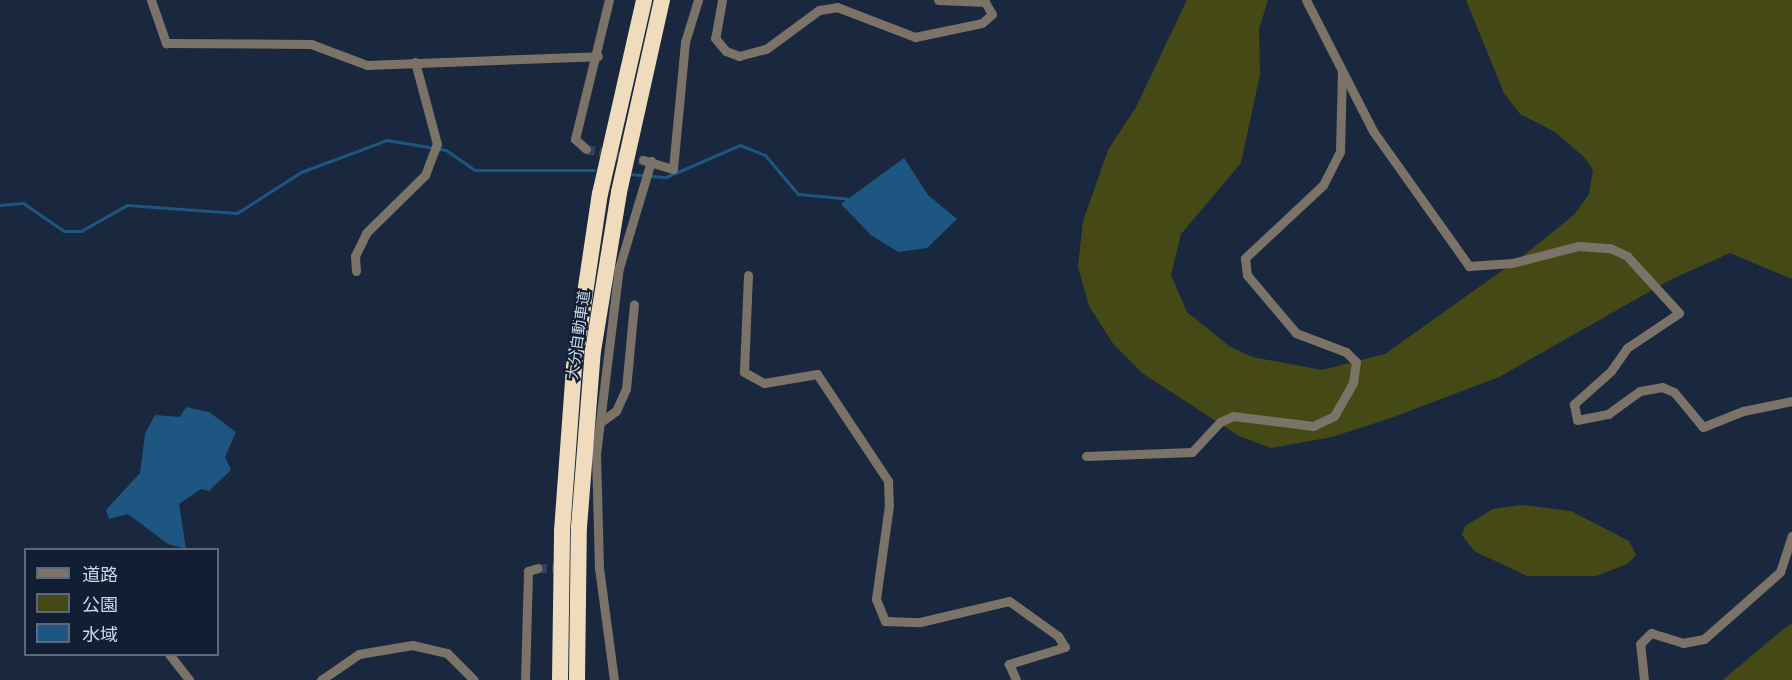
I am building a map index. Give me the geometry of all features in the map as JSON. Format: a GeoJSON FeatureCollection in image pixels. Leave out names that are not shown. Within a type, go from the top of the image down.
{"type":"FeatureCollection","features":[{"type":"Feature","properties":{"kind":"highway"},"geometry":{"type":"LineString","coordinates":[[600,194],[632,0]]}},
{"type":"Feature","properties":{"kind":"highway","name":"大分自動車道"},"geometry":{"type":"LineString","coordinates":[[560,680],[567,443],[600,194],[644,0]]}},
{"type":"Feature","properties":{"kind":"highway","name":"大分自動車道"},"geometry":{"type":"LineString","coordinates":[[577,680],[579,527],[593,351],[621,182],[663,0]]}},
{"type":"Feature","properties":{"kind":"street"},"geometry":{"type":"LineString","coordinates":[[152,0],[166,43],[310,44],[367,64],[598,56]]}},
{"type":"Feature","properties":{"kind":"street"},"geometry":{"type":"LineString","coordinates":[[586,149],[575,139],[598,56],[609,0]]}},
{"type":"Feature","properties":{"kind":"street"},"geometry":{"type":"LineString","coordinates":[[614,680],[599,567],[595,493],[619,268],[645,182],[647,163],[673,169],[685,42],[698,0]]}},
{"type":"Feature","properties":{"kind":"street"},"geometry":{"type":"LineString","coordinates":[[722,0],[715,38],[726,51],[739,56],[766,50],[819,10],[837,7],[915,37],[982,23],[992,14],[985,2],[938,0]]}},
{"type":"Feature","properties":{"kind":"street"},"geometry":{"type":"LineString","coordinates":[[1306,0],[1373,131],[1469,266],[1512,263],[1578,246],[1610,248],[1627,256],[1680,313],[1626,348],[1611,371],[1574,404],[1577,420],[1608,414],[1640,391],[1662,387],[1674,392],[1703,428],[1743,411],[1792,401]]}},
{"type":"Feature","properties":{"kind":"street"},"geometry":{"type":"LineString","coordinates":[[356,271],[355,256],[366,233],[425,175],[437,144],[415,62]]}},
{"type":"Feature","properties":{"kind":"street"},"geometry":{"type":"LineString","coordinates":[[1086,456],[1192,452],[1220,422],[1233,416],[1313,426],[1334,416],[1353,383],[1356,362],[1346,352],[1296,333],[1247,275],[1245,258],[1323,185],[1340,152],[1342,69]]}},
{"type":"Feature","properties":{"kind":"street"},"geometry":{"type":"LineString","coordinates":[[748,275],[744,372],[764,383],[817,374],[888,481],[890,504],[876,599],[885,621],[920,622],[1009,601],[1058,636],[1065,647],[1009,664],[1016,680]]}},
{"type":"Feature","properties":{"kind":"street"},"geometry":{"type":"LineString","coordinates":[[602,422],[616,411],[626,389],[634,304]]}},
{"type":"Feature","properties":{"kind":"street"},"geometry":{"type":"LineString","coordinates":[[1644,680],[1640,644],[1651,633],[1683,643],[1704,639],[1780,572],[1792,536]]}},
{"type":"Feature","properties":{"kind":"street"},"geometry":{"type":"LineString","coordinates":[[525,680],[528,571],[538,567]]}},
{"type":"Feature","properties":{"kind":"street"},"geometry":{"type":"LineString","coordinates":[[586,568],[599,567]]}},
{"type":"Feature","properties":{"kind":"street"},"geometry":{"type":"LineString","coordinates":[[321,680],[359,654],[412,645],[447,652],[474,680]]}},
{"type":"Feature","properties":{"kind":"street"},"geometry":{"type":"LineString","coordinates":[[171,656],[189,680]]}},
{"type":"Feature","properties":{"kind":"green space"},"geometry":{"type":"Polygon","coordinates":[[[1187,0],[1268,0],[1259,29],[1260,74],[1241,163],[1181,234],[1171,275],[1187,312],[1229,346],[1252,357],[1322,370],[1385,354],[1524,255],[1574,215],[1589,194],[1593,170],[1585,158],[1555,132],[1520,114],[1504,93],[1466,0],[1792,0],[1792,279],[1730,253],[1670,280],[1499,377],[1391,418],[1332,437],[1271,448],[1239,436],[1142,373],[1114,345],[1089,306],[1078,267],[1083,221],[1108,150],[1136,107],[1187,0]]]}},
{"type":"Feature","properties":{"kind":"green space"},"geometry":{"type":"Polygon","coordinates":[[[1521,505],[1571,511],[1629,541],[1636,555],[1627,564],[1596,576],[1527,576],[1474,551],[1462,535],[1465,526],[1493,509],[1521,505]]]}},
{"type":"Feature","properties":{"kind":"green space"},"geometry":{"type":"Polygon","coordinates":[[[1792,623],[1792,680],[1723,680],[1781,631],[1792,623]]]}},
{"type":"Feature","properties":{"kind":"water"},"geometry":{"type":"Polygon","coordinates":[[[904,158],[928,195],[957,219],[927,248],[898,252],[871,235],[841,204],[904,158]]]}},
{"type":"Feature","properties":{"kind":"water"},"geometry":{"type":"Polygon","coordinates":[[[186,407],[209,412],[236,432],[225,457],[231,470],[209,491],[201,489],[179,504],[186,548],[168,544],[128,514],[109,519],[106,510],[140,473],[145,434],[155,415],[180,417],[186,407]]]}},
{"type":"Feature","properties":{"kind":"waterway"},"geometry":{"type":"LineString","coordinates":[[0,205],[23,203],[64,231],[81,231],[127,205],[237,213],[301,172],[387,140],[446,150],[475,170],[594,170]]}},
{"type":"Feature","properties":{"kind":"waterway"},"geometry":{"type":"LineString","coordinates":[[629,174],[666,177],[740,145],[765,155],[798,194],[852,199]]}},
{"type":"Feature","properties":{"kind":"tunnel"},"geometry":{"type":"LineString","coordinates":[[586,149],[643,160]]}},
{"type":"Feature","properties":{"kind":"tunnel"},"geometry":{"type":"LineString","coordinates":[[538,568],[566,568]]}}]}
